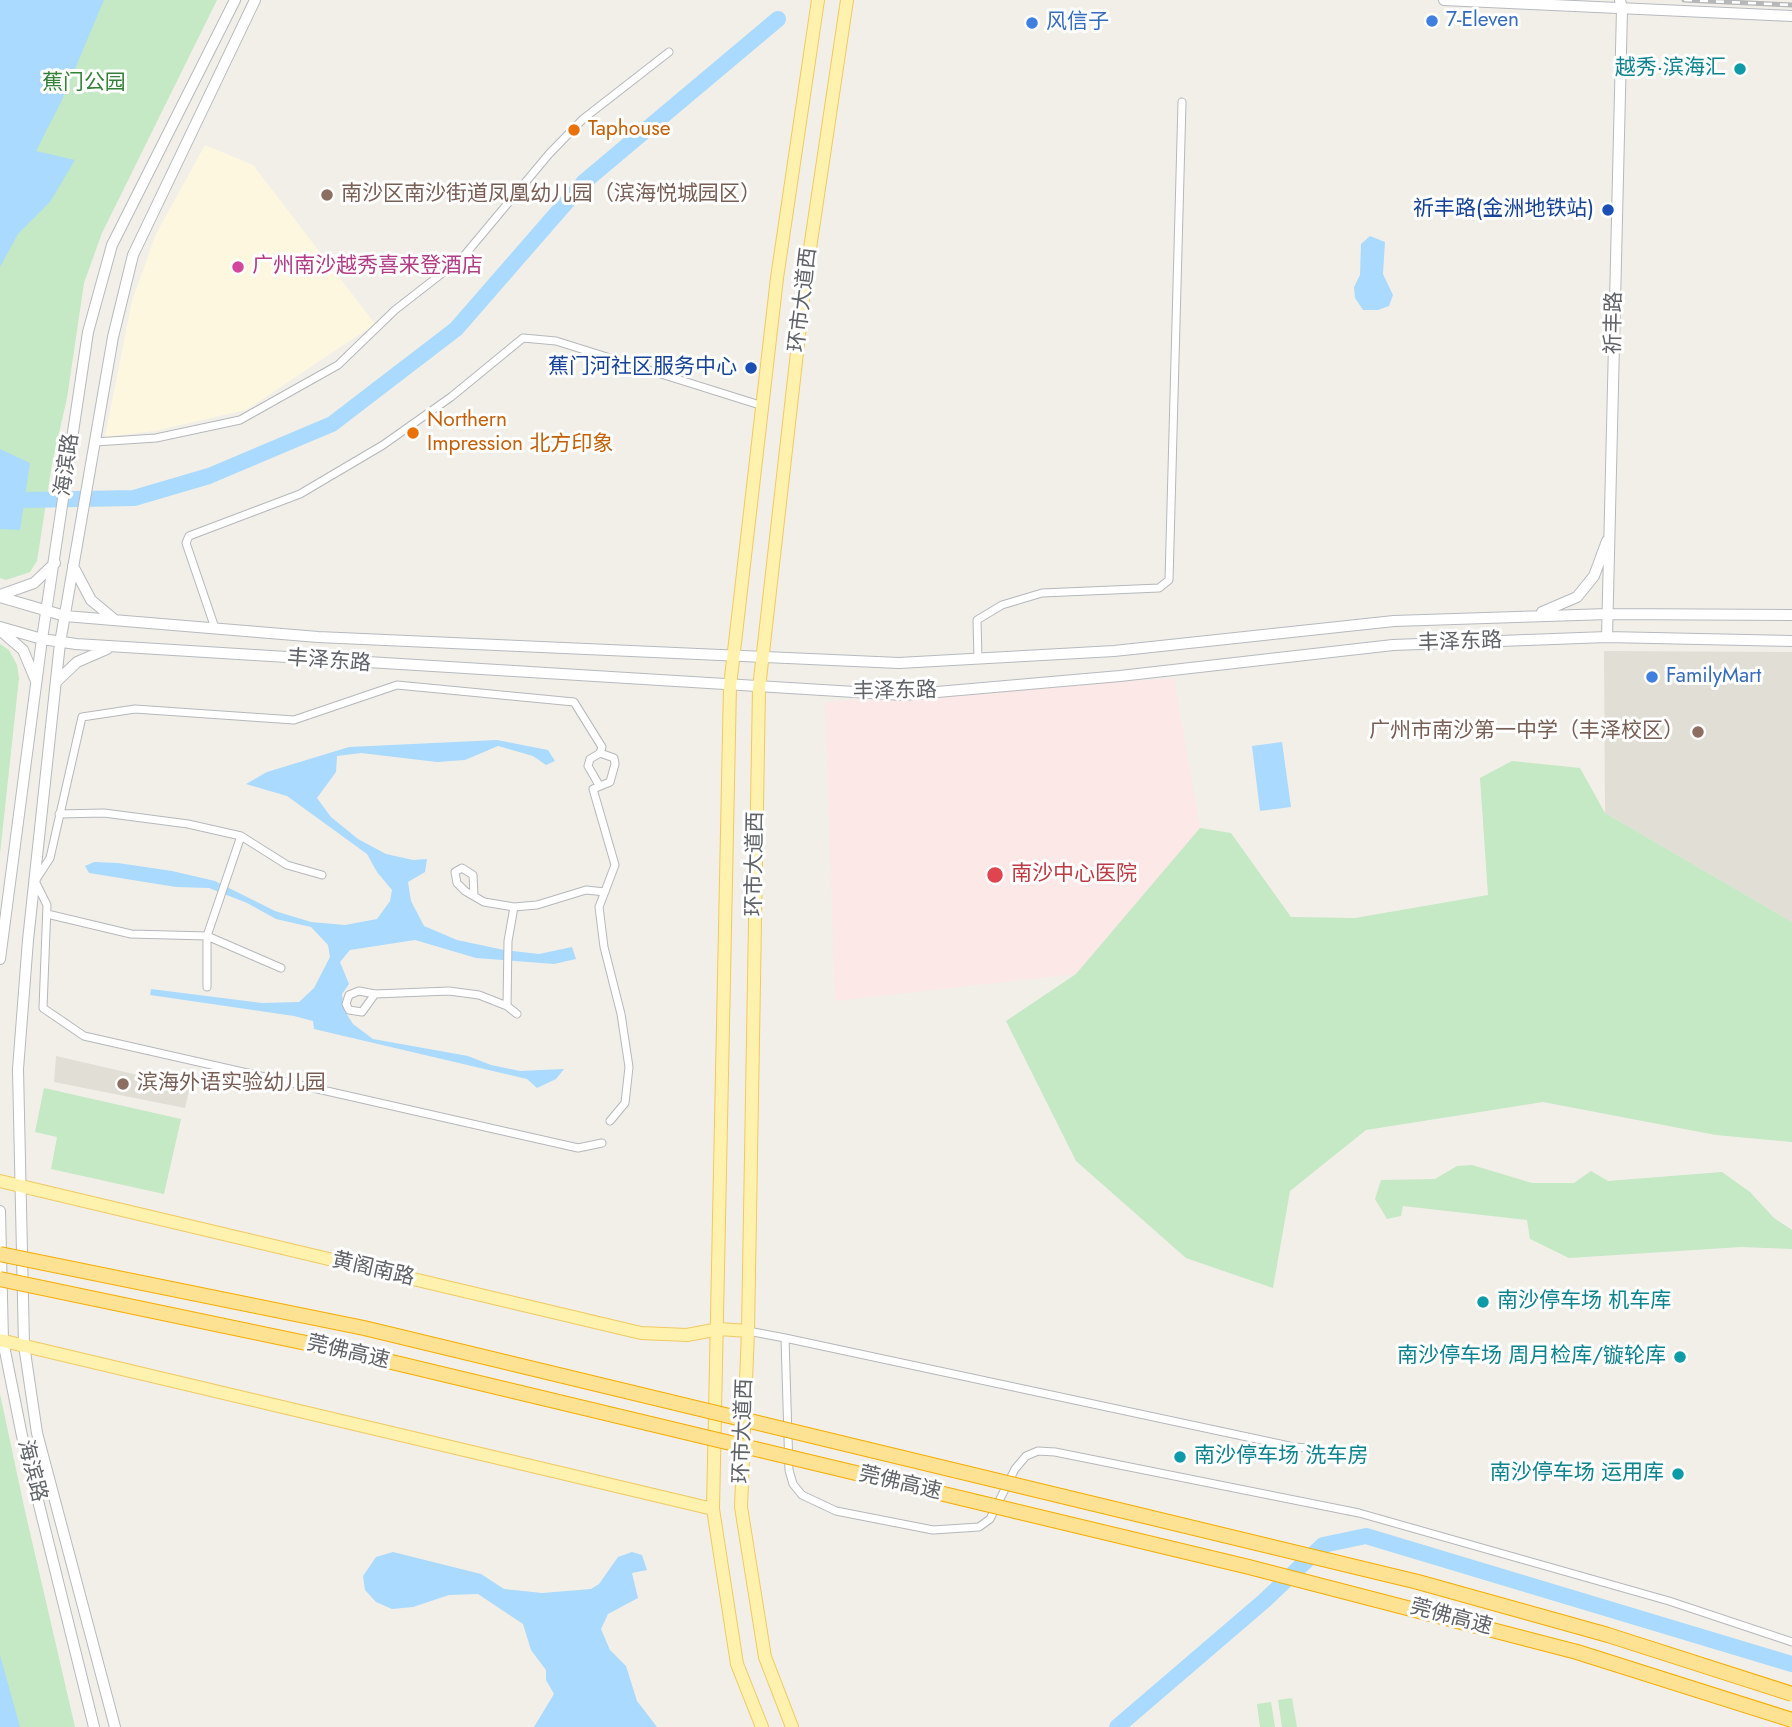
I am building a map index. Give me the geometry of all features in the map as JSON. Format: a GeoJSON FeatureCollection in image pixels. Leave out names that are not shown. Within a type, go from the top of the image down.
{"type":"FeatureCollection","features":[{"type":"Feature","properties":{"kind":"highway","name":"莞佛高速"},"geometry":{"type":"LineString","coordinates":[[0,1254],[364,1328],[1404,1579],[1608,1635],[1792,1694]]}},
{"type":"Feature","properties":{"kind":"highway","name":"莞佛高速"},"geometry":{"type":"LineString","coordinates":[[0,1279],[354,1353],[1249,1567],[1577,1652],[1792,1720]]}},
{"type":"Feature","properties":{"kind":"main road","name":"环市大道西"},"geometry":{"type":"LineString","coordinates":[[762,1727],[737,1664],[713,1509],[719,1329],[730,686],[777,278],[818,0]]}},
{"type":"Feature","properties":{"kind":"main road","name":"环市大道西"},"geometry":{"type":"LineString","coordinates":[[792,1727],[765,1657],[741,1507],[748,1331],[759,688],[806,282],[847,0]]}},
{"type":"Feature","properties":{"kind":"main road","name":"黄阁南路"},"geometry":{"type":"LineString","coordinates":[[0,1181],[641,1333],[687,1335],[719,1329],[748,1331]]}},
{"type":"Feature","properties":{"kind":"main road"},"geometry":{"type":"LineString","coordinates":[[1,1341],[713,1509]]}},
{"type":"Feature","properties":{"kind":"street","name":"海滨路"},"geometry":{"type":"LineString","coordinates":[[0,959],[42,639],[88,332],[112,245],[235,0]]}},
{"type":"Feature","properties":{"kind":"street","name":"海滨路"},"geometry":{"type":"LineString","coordinates":[[115,1727],[37,1433],[24,1345],[18,1069],[60,643],[113,337],[133,255],[255,0]]}},
{"type":"Feature","properties":{"kind":"street"},"geometry":{"type":"LineString","coordinates":[[1444,0],[1623,3],[1792,16]]}},
{"type":"Feature","properties":{"kind":"street","name":"祈丰路"},"geometry":{"type":"LineString","coordinates":[[1607,637],[1623,3]]}},
{"type":"Feature","properties":{"kind":"street"},"geometry":{"type":"LineString","coordinates":[[95,442],[156,438],[240,421],[338,365],[395,310],[463,257],[549,154],[583,119],[669,52]]}},
{"type":"Feature","properties":{"kind":"street"},"geometry":{"type":"LineString","coordinates":[[978,659],[977,620],[1002,605],[1042,593],[1159,588],[1169,580],[1182,102]]}},
{"type":"Feature","properties":{"kind":"street"},"geometry":{"type":"LineString","coordinates":[[215,628],[186,543],[189,536],[300,494],[383,445],[451,397],[523,338],[556,341],[763,406]]}},
{"type":"Feature","properties":{"kind":"street"},"geometry":{"type":"LineString","coordinates":[[1529,616],[1577,597],[1594,576],[1611,531]]}},
{"type":"Feature","properties":{"kind":"street"},"geometry":{"type":"LineString","coordinates":[[0,596],[34,583],[55,563]]}},
{"type":"Feature","properties":{"kind":"street"},"geometry":{"type":"LineString","coordinates":[[74,566],[91,600],[117,622]]}},
{"type":"Feature","properties":{"kind":"street","name":"丰泽东路"},"geometry":{"type":"LineString","coordinates":[[0,596],[65,616],[317,637],[899,663],[1114,650],[1394,621],[1608,614],[1792,615]]}},
{"type":"Feature","properties":{"kind":"street"},"geometry":{"type":"LineString","coordinates":[[0,629],[23,650],[36,682]]}},
{"type":"Feature","properties":{"kind":"street","name":"丰泽东路"},"geometry":{"type":"LineString","coordinates":[[0,629],[60,643],[903,695],[1120,676],[1393,645],[1607,637],[1792,641]]}},
{"type":"Feature","properties":{"kind":"street"},"geometry":{"type":"LineString","coordinates":[[56,684],[77,662],[115,647]]}},
{"type":"Feature","properties":{"kind":"street"},"geometry":{"type":"LineString","coordinates":[[599,785],[588,766],[590,759],[600,753],[602,747],[574,702],[397,685],[294,720],[135,709],[82,717],[50,858],[35,881],[47,905],[43,1008],[85,1036],[578,1148],[602,1143]]}},
{"type":"Feature","properties":{"kind":"street"},"geometry":{"type":"LineString","coordinates":[[600,753],[614,758],[615,764],[610,782],[593,789],[615,865],[600,906],[604,947],[621,1014],[629,1067],[625,1103],[610,1121]]}},
{"type":"Feature","properties":{"kind":"street"},"geometry":{"type":"LineString","coordinates":[[59,814],[104,813],[188,824],[241,836],[287,865],[322,875]]}},
{"type":"Feature","properties":{"kind":"street"},"geometry":{"type":"LineString","coordinates":[[208,987],[207,936],[241,836]]}},
{"type":"Feature","properties":{"kind":"street"},"geometry":{"type":"LineString","coordinates":[[474,895],[484,902],[514,907],[537,905],[586,890],[605,892]]}},
{"type":"Feature","properties":{"kind":"street"},"geometry":{"type":"LineString","coordinates":[[507,1006],[509,941],[514,907]]}},
{"type":"Feature","properties":{"kind":"street"},"geometry":{"type":"LineString","coordinates":[[47,915],[131,934],[207,936],[281,968]]}},
{"type":"Feature","properties":{"kind":"street"},"geometry":{"type":"LineString","coordinates":[[376,994],[449,991],[479,995],[507,1006],[517,1014]]}},
{"type":"Feature","properties":{"kind":"street","name":"海滨路"},"geometry":{"type":"LineString","coordinates":[[0,1210],[1,1341],[94,1727]]}},
{"type":"Feature","properties":{"kind":"street"},"geometry":{"type":"LineString","coordinates":[[748,1331],[1294,1447],[1322,1449]]}},
{"type":"Feature","properties":{"kind":"street"},"geometry":{"type":"LineString","coordinates":[[785,1339],[789,1470],[793,1484],[802,1495],[836,1511],[933,1530],[979,1528],[990,1519],[1015,1469],[1026,1457],[1038,1451],[1055,1452],[1359,1513],[1669,1601],[1792,1642]]}},
{"type":"Feature","properties":{"kind":"shaded area","name":"广州南沙越秀喜来登酒店"},"geometry":{"type":"Polygon","coordinates":[[[205,145],[253,165],[375,324],[246,410],[154,431],[105,437],[132,301],[156,234],[205,145]]]}},
{"type":"Feature","properties":{"kind":"shaded area","name":"广州市南沙第一中学（丰泽校区）"},"geometry":{"type":"Polygon","coordinates":[[[1604,651],[1792,652],[1792,922],[1605,813],[1604,651]]]}},
{"type":"Feature","properties":{"kind":"shaded area","name":"南沙中心医院"},"geometry":{"type":"Polygon","coordinates":[[[1174,678],[1200,828],[1076,974],[835,1001],[825,702],[1174,678]]]}},
{"type":"Feature","properties":{"kind":"shaded area","name":"滨海外语实验幼儿园"},"geometry":{"type":"Polygon","coordinates":[[[56,1056],[190,1087],[185,1108],[54,1082],[56,1056]]]}},
{"type":"Feature","properties":{"kind":"green space","name":"蕉门公园"},"geometry":{"type":"Polygon","coordinates":[[[0,0],[217,0],[102,233],[84,283],[67,398],[52,464],[37,561],[30,572],[6,580],[0,578],[0,0]]]}},
{"type":"Feature","properties":{"kind":"green space"},"geometry":{"type":"Polygon","coordinates":[[[0,644],[9,650],[17,665],[19,678],[0,854],[0,644]]]}},
{"type":"Feature","properties":{"kind":"green space"},"geometry":{"type":"Polygon","coordinates":[[[1512,761],[1580,768],[1605,813],[1792,922],[1792,1142],[1716,1135],[1543,1102],[1366,1130],[1290,1191],[1273,1288],[1186,1258],[1076,1161],[1006,1021],[1076,974],[1200,828],[1231,833],[1291,917],[1355,918],[1488,895],[1480,778],[1512,761]]]}},
{"type":"Feature","properties":{"kind":"green space"},"geometry":{"type":"Polygon","coordinates":[[[44,1088],[181,1119],[164,1194],[51,1169],[57,1137],[35,1132],[44,1088]]]}},
{"type":"Feature","properties":{"kind":"green space"},"geometry":{"type":"Polygon","coordinates":[[[1472,1165],[1532,1183],[1574,1183],[1591,1171],[1608,1181],[1722,1172],[1750,1192],[1774,1218],[1792,1230],[1792,1249],[1741,1247],[1569,1258],[1530,1239],[1527,1220],[1403,1206],[1401,1216],[1387,1219],[1375,1199],[1381,1180],[1435,1179],[1457,1166],[1472,1165]]]}},
{"type":"Feature","properties":{"kind":"green space"},"geometry":{"type":"Polygon","coordinates":[[[0,1394],[25,1511],[75,1727],[0,1727],[0,1394]]]}},
{"type":"Feature","properties":{"kind":"green space"},"geometry":{"type":"Polygon","coordinates":[[[1292,1698],[1297,1727],[1282,1727],[1278,1700],[1292,1698]]]}},
{"type":"Feature","properties":{"kind":"green space"},"geometry":{"type":"Polygon","coordinates":[[[1271,1702],[1275,1727],[1260,1727],[1257,1704],[1271,1702]]]}},
{"type":"Feature","properties":{"kind":"water"},"geometry":{"type":"Polygon","coordinates":[[[0,0],[104,0],[61,102],[36,151],[75,160],[50,202],[18,234],[0,267],[0,0]]]}},
{"type":"Feature","properties":{"kind":"water"},"geometry":{"type":"Polygon","coordinates":[[[1370,236],[1385,242],[1383,274],[1393,295],[1389,306],[1378,310],[1363,310],[1355,298],[1354,287],[1360,275],[1361,244],[1370,236]]]}},
{"type":"Feature","properties":{"kind":"water"},"geometry":{"type":"Polygon","coordinates":[[[0,449],[30,463],[20,530],[0,529],[0,449]]]}},
{"type":"Feature","properties":{"kind":"water"},"geometry":{"type":"Polygon","coordinates":[[[497,740],[548,750],[555,761],[546,765],[533,756],[498,746],[465,760],[437,762],[361,753],[337,756],[336,772],[317,798],[331,817],[358,839],[386,854],[413,860],[427,859],[425,872],[408,882],[411,901],[424,926],[457,940],[504,950],[539,954],[572,947],[576,959],[554,964],[476,958],[415,940],[350,950],[340,962],[349,984],[342,994],[344,1010],[353,1024],[373,1039],[468,1056],[491,1065],[520,1071],[564,1069],[556,1079],[537,1088],[527,1079],[314,1029],[313,1021],[294,1016],[150,995],[151,989],[262,1003],[299,1002],[314,988],[330,957],[328,945],[311,927],[276,919],[247,903],[209,888],[176,887],[89,873],[85,866],[94,862],[118,863],[215,881],[275,911],[311,922],[345,925],[377,919],[390,901],[392,890],[367,854],[287,796],[246,784],[267,772],[349,747],[497,740]]]}},
{"type":"Feature","properties":{"kind":"water"},"geometry":{"type":"Polygon","coordinates":[[[1282,742],[1291,807],[1260,811],[1252,746],[1282,742]]]}},
{"type":"Feature","properties":{"kind":"water"},"geometry":{"type":"Polygon","coordinates":[[[393,1552],[481,1574],[504,1589],[542,1593],[591,1589],[599,1584],[618,1557],[632,1552],[642,1555],[647,1570],[632,1573],[638,1598],[608,1614],[601,1629],[610,1650],[626,1666],[637,1701],[657,1727],[534,1727],[554,1694],[546,1680],[546,1670],[531,1650],[523,1624],[478,1594],[449,1595],[413,1607],[392,1609],[376,1602],[365,1590],[363,1576],[376,1557],[393,1552]]]}},
{"type":"Feature","properties":{"kind":"water"},"geometry":{"type":"Polygon","coordinates":[[[0,1655],[20,1727],[0,1727],[0,1655]]]}},
{"type":"Feature","properties":{"kind":"waterway"},"geometry":{"type":"LineString","coordinates":[[24,500],[134,498],[209,476],[332,424],[456,329],[584,182],[778,19]]}},
{"type":"Feature","properties":{"kind":"waterway"},"geometry":{"type":"LineString","coordinates":[[1117,1727],[1264,1601],[1323,1545],[1366,1536],[1792,1664]]}},
{"type":"Feature","properties":{"kind":"railway"},"geometry":{"type":"LineString","coordinates":[[1684,0],[1792,5]]}},
{"type":"Feature","properties":{"kind":"place","name":"7-Eleven"},"geometry":{"type":"Point","coordinates":[1432,21]}},
{"type":"Feature","properties":{"kind":"place","name":"风信子"},"geometry":{"type":"Point","coordinates":[1032,23]}},
{"type":"Feature","properties":{"kind":"place","name":"越秀·滨海汇"},"geometry":{"type":"Point","coordinates":[1740,69]}},
{"type":"Feature","properties":{"kind":"place","name":"Taphouse"},"geometry":{"type":"Point","coordinates":[574,130]}},
{"type":"Feature","properties":{"kind":"place","name":"南沙区南沙街道凤凰幼儿园（滨海悦城园区）"},"geometry":{"type":"Point","coordinates":[327,195]}},
{"type":"Feature","properties":{"kind":"place","name":"祈丰路(金洲地铁站)"},"geometry":{"type":"Point","coordinates":[1608,210]}},
{"type":"Feature","properties":{"kind":"place","name":"广州南沙越秀喜来登酒店"},"geometry":{"type":"Point","coordinates":[238,267]}},
{"type":"Feature","properties":{"kind":"place","name":"蕉门河社区服务中心"},"geometry":{"type":"Point","coordinates":[751,368]}},
{"type":"Feature","properties":{"kind":"place","name":"Northern Impression 北方印象"},"geometry":{"type":"Point","coordinates":[413,433]}},
{"type":"Feature","properties":{"kind":"place","name":"FamilyMart"},"geometry":{"type":"Point","coordinates":[1652,677]}},
{"type":"Feature","properties":{"kind":"place","name":"广州市南沙第一中学（丰泽校区）"},"geometry":{"type":"Point","coordinates":[1698,732]}},
{"type":"Feature","properties":{"kind":"place","name":"南沙中心医院"},"geometry":{"type":"Point","coordinates":[995,875]}},
{"type":"Feature","properties":{"kind":"place","name":"滨海外语实验幼儿园"},"geometry":{"type":"Point","coordinates":[123,1084]}},
{"type":"Feature","properties":{"kind":"place","name":"南沙停车场 机车库"},"geometry":{"type":"Point","coordinates":[1483,1302]}},
{"type":"Feature","properties":{"kind":"place","name":"南沙停车场 周月检库/镟轮库"},"geometry":{"type":"Point","coordinates":[1680,1357]}},
{"type":"Feature","properties":{"kind":"place","name":"南沙停车场 洗车房"},"geometry":{"type":"Point","coordinates":[1180,1457]}},
{"type":"Feature","properties":{"kind":"place","name":"南沙停车场 运用库"},"geometry":{"type":"Point","coordinates":[1678,1474]}}]}
